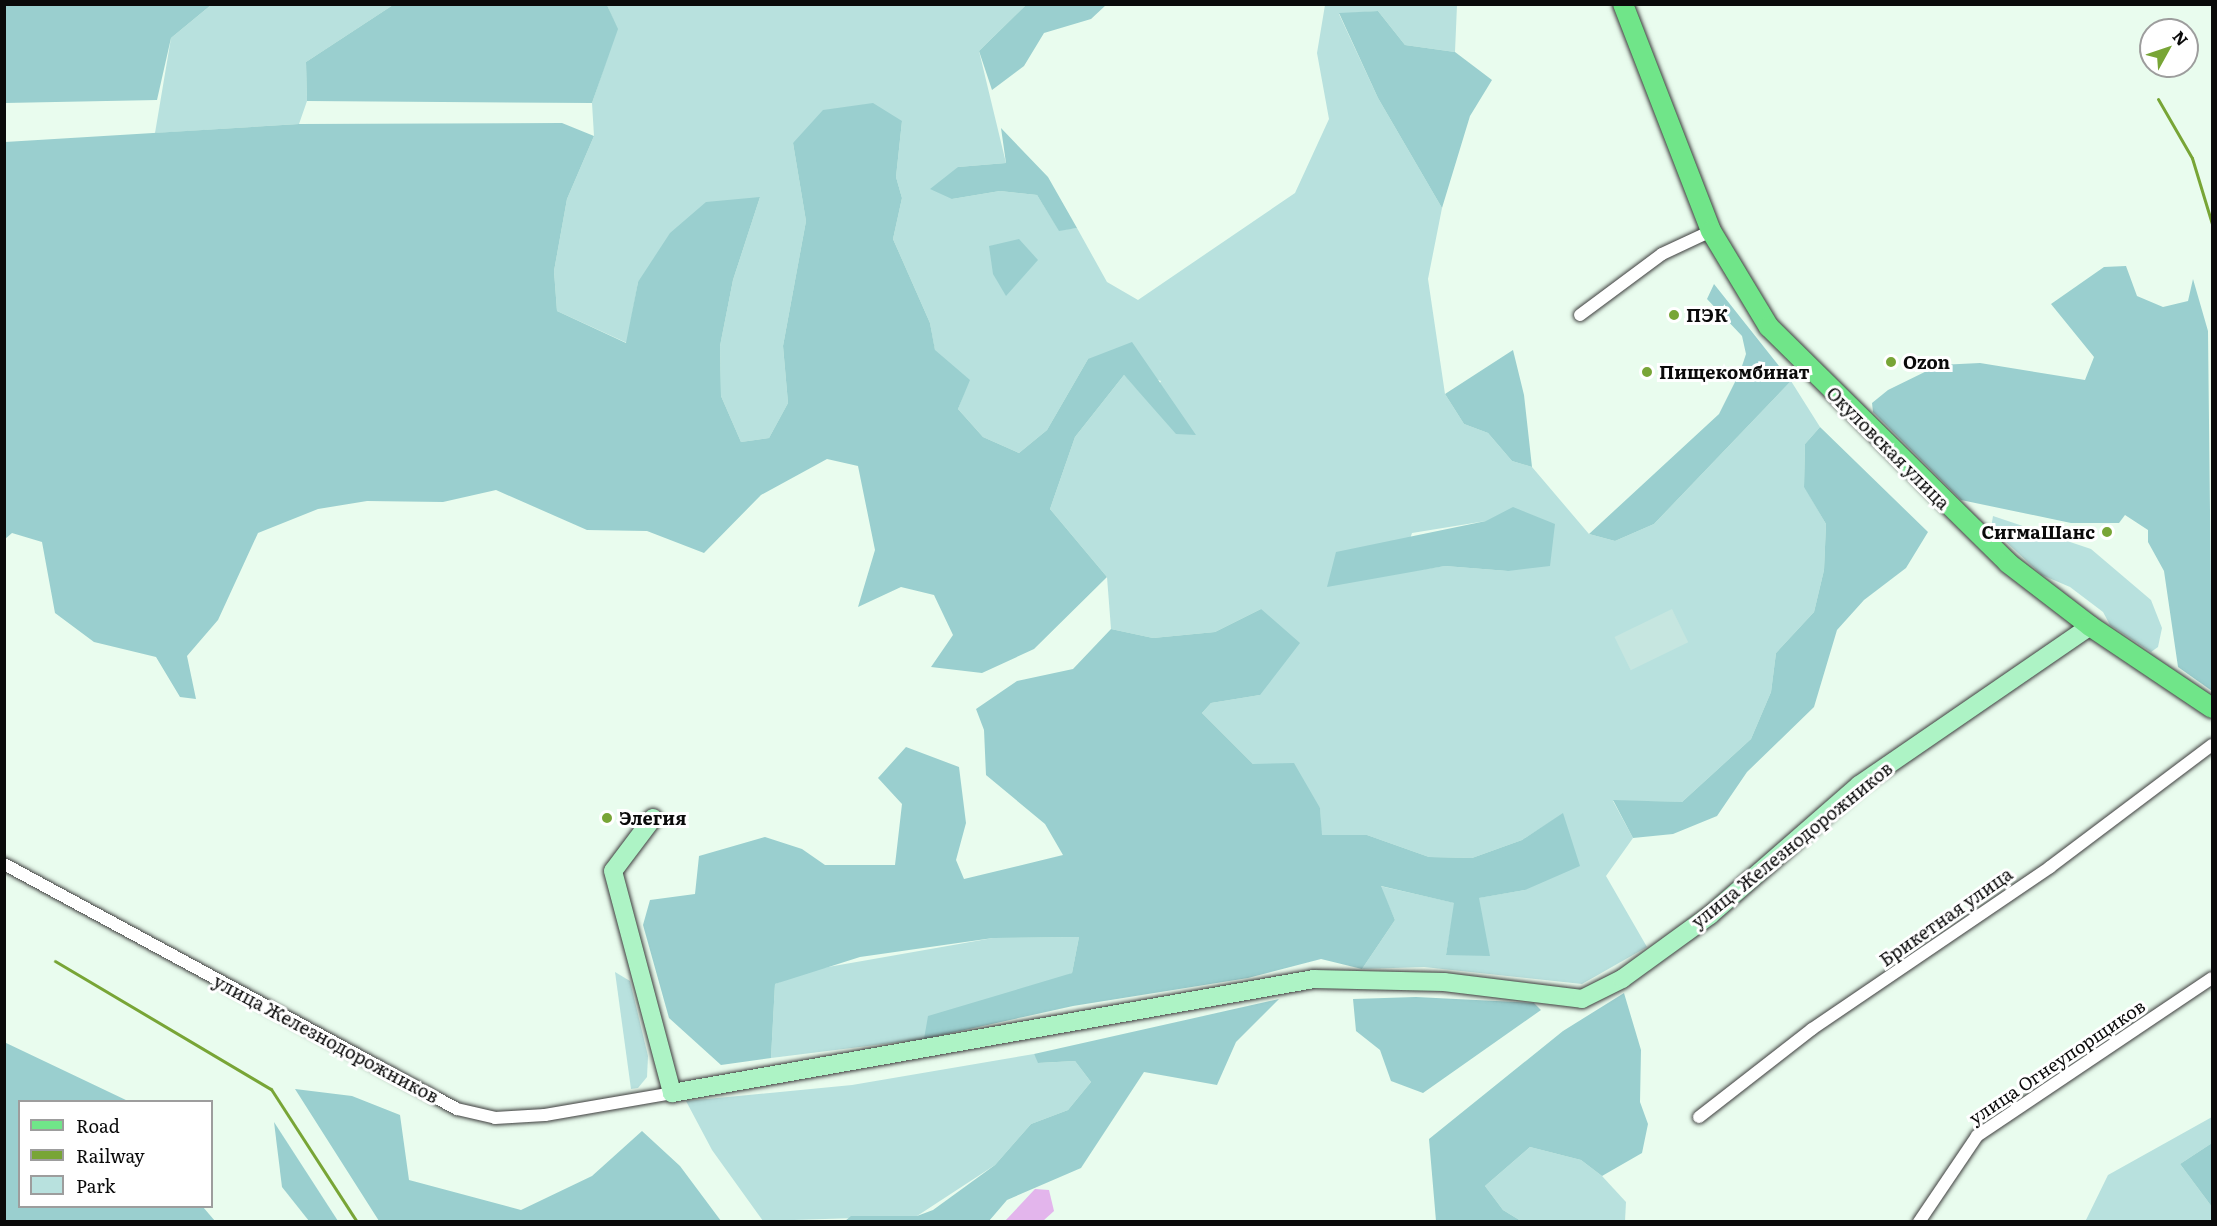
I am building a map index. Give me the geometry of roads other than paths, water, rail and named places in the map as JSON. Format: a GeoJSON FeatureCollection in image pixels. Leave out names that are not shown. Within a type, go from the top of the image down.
{"type":"FeatureCollection","features":[{"type":"Feature","properties":{"kind":"main road","name":"Окуловская улица"},"geometry":{"type":"LineString","coordinates":[[1623,4],[1711,231],[1745,294],[1798,359],[1991,547],[2090,626],[2212,708]]}},
{"type":"Feature","properties":{"kind":"street"},"geometry":{"type":"LineString","coordinates":[[1580,315],[1662,255],[1711,231]]}},
{"type":"Feature","properties":{"kind":"street","name":"улица Железнодорожников"},"geometry":{"type":"LineString","coordinates":[[4,864],[458,1109],[495,1118],[545,1115],[1314,979],[1444,981],[1582,999],[1622,979],[1710,915],[1859,784],[2090,626]]}},
{"type":"Feature","properties":{"kind":"street","name":"Брикетная улица"},"geometry":{"type":"LineString","coordinates":[[1699,1117],[1812,1029],[2050,867],[2212,745]]}},
{"type":"Feature","properties":{"kind":"street"},"geometry":{"type":"LineString","coordinates":[[653,818],[613,871],[672,1093]]}},
{"type":"Feature","properties":{"kind":"street","name":"улица Огнеупорщиков"},"geometry":{"type":"LineString","coordinates":[[1919,1221],[1977,1136],[2212,978]]}},
{"type":"Feature","properties":{"kind":"railway"},"geometry":{"type":"LineString","coordinates":[[2158,99],[2192,158],[2212,224]]}},
{"type":"Feature","properties":{"kind":"railway"},"geometry":{"type":"LineString","coordinates":[[55,961],[271,1089],[357,1222]]}},
{"type":"Feature","properties":{"kind":"place","name":"ПЭК"},"geometry":{"type":"Point","coordinates":[1674,315]}},
{"type":"Feature","properties":{"kind":"place","name":"Ozon"},"geometry":{"type":"Point","coordinates":[1891,362]}},
{"type":"Feature","properties":{"kind":"place","name":"Пищекомбинат"},"geometry":{"type":"Point","coordinates":[1647,372]}},
{"type":"Feature","properties":{"kind":"place","name":"СигмаШанс"},"geometry":{"type":"Point","coordinates":[2107,532]}},
{"type":"Feature","properties":{"kind":"place","name":"Элегия"},"geometry":{"type":"Point","coordinates":[607,818]}}]}
